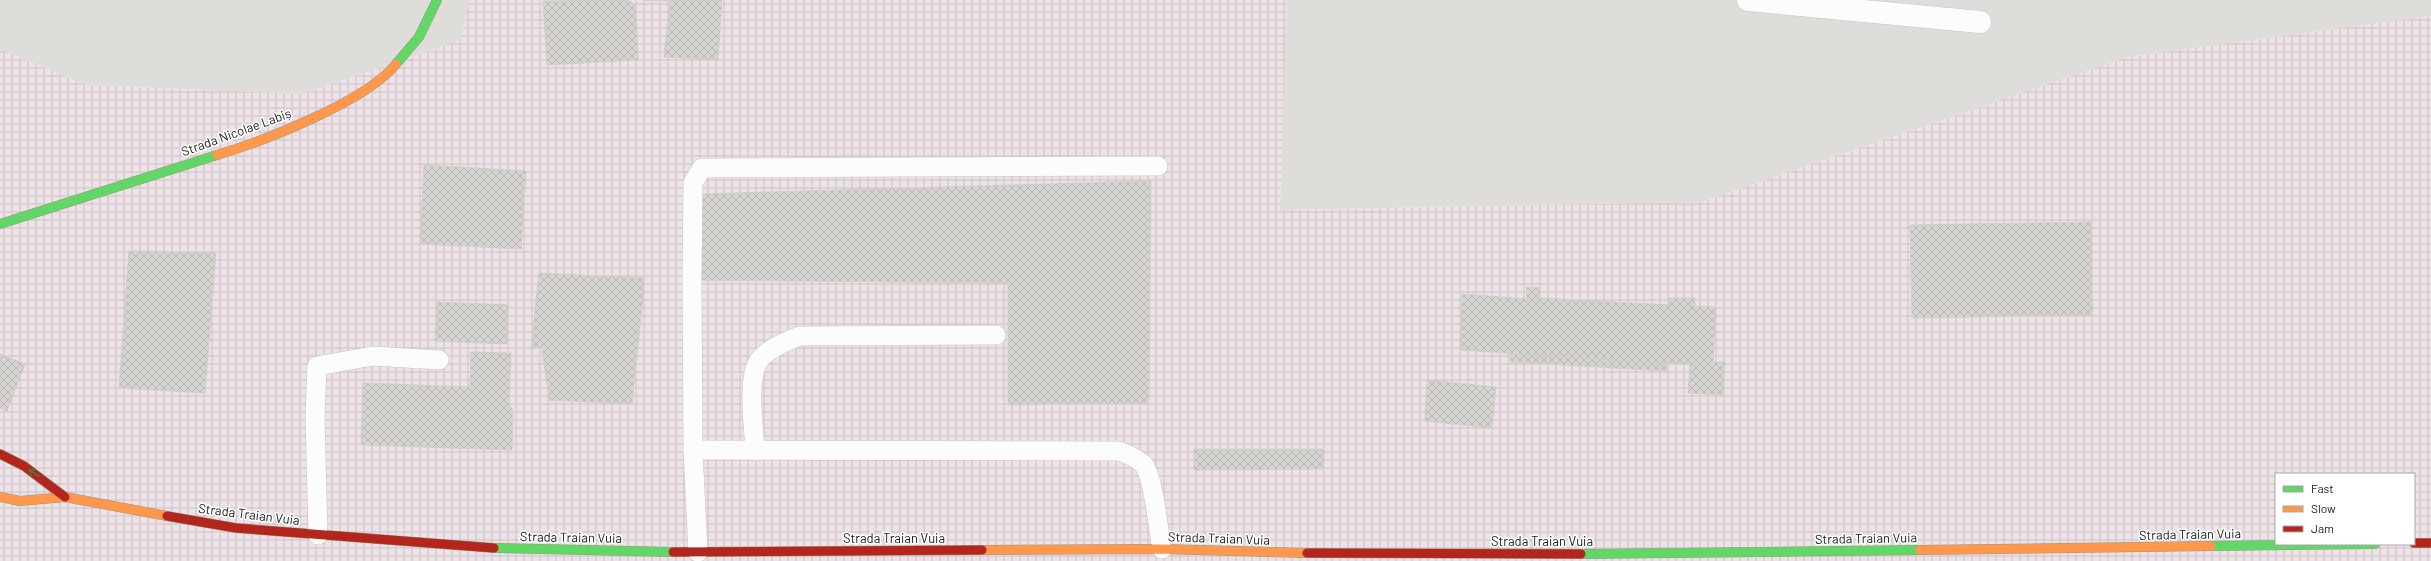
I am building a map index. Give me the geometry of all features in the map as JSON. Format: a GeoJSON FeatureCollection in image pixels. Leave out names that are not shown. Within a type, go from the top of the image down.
{"type":"FeatureCollection","features":[{"type":"Feature","properties":{"kind":"main road","name":"Strada Nicolae Labiș"},"geometry":{"type":"LineString","coordinates":[[0,224],[225,153],[324,113],[386,78],[419,37],[437,0]]}},
{"type":"Feature","properties":{"kind":"main road","name":"Strada Traian Vuia"},"geometry":{"type":"LineString","coordinates":[[0,454],[24,466],[65,497]]}},
{"type":"Feature","properties":{"kind":"main road","name":"Strada Traian Vuia"},"geometry":{"type":"LineString","coordinates":[[0,497],[20,501],[65,497],[236,528],[468,548],[698,552],[1162,549],[1271,557],[1563,558],[2008,555],[2342,545]]}},
{"type":"Feature","properties":{"kind":"main road"},"geometry":{"type":"LineString","coordinates":[[2415,543],[2431,543]]}},
{"type":"Feature","properties":{"kind":"street"},"geometry":{"type":"LineString","coordinates":[[1748,0],[1980,22]]}},
{"type":"Feature","properties":{"kind":"lane"},"geometry":{"type":"LineString","coordinates":[[698,552],[693,450],[693,183],[702,168],[1158,166]]}},
{"type":"Feature","properties":{"kind":"lane"},"geometry":{"type":"LineString","coordinates":[[755,450],[752,374],[760,359],[782,343],[800,336],[996,335]]}},
{"type":"Feature","properties":{"kind":"lane"},"geometry":{"type":"LineString","coordinates":[[318,535],[315,416],[317,366],[373,356],[440,360]]}},
{"type":"Feature","properties":{"kind":"lane"},"geometry":{"type":"LineString","coordinates":[[693,450],[1118,451],[1132,455],[1144,465],[1149,476],[1162,549]]}},
{"type":"Feature","properties":{"kind":"shaded area"},"geometry":{"type":"Polygon","coordinates":[[[0,0],[469,0],[461,40],[303,94],[86,85],[0,49],[0,0]]]}},
{"type":"Feature","properties":{"kind":"shaded area"},"geometry":{"type":"Polygon","coordinates":[[[469,0],[1283,0],[1287,1],[1280,210],[1701,202],[2128,57],[2431,16],[2431,561],[0,561],[0,49],[86,85],[303,94],[461,40],[469,0]]]}},
{"type":"Feature","properties":{"kind":"shaded area"},"geometry":{"type":"Polygon","coordinates":[[[1283,0],[2431,0],[2431,16],[2128,57],[1701,202],[1280,210],[1287,1],[1283,0]]]}},
{"type":"Feature","properties":{"kind":"building"},"geometry":{"type":"Polygon","coordinates":[[[629,0],[636,6],[638,60],[547,65],[543,1],[629,0]]]}},
{"type":"Feature","properties":{"kind":"building"},"geometry":{"type":"Polygon","coordinates":[[[643,0],[722,0],[718,60],[664,57],[670,1],[643,0]]]}},
{"type":"Feature","properties":{"kind":"building"},"geometry":{"type":"Polygon","coordinates":[[[424,165],[526,171],[521,249],[420,244],[424,165]]]}},
{"type":"Feature","properties":{"kind":"building"},"geometry":{"type":"Polygon","coordinates":[[[1151,181],[1149,403],[1008,405],[1008,283],[692,280],[699,194],[1151,181]]]}},
{"type":"Feature","properties":{"kind":"building"},"geometry":{"type":"Polygon","coordinates":[[[2091,222],[2093,315],[1912,318],[1910,225],[2091,222]]]}},
{"type":"Feature","properties":{"kind":"building"},"geometry":{"type":"Polygon","coordinates":[[[129,251],[216,252],[205,393],[119,388],[129,251]]]}},
{"type":"Feature","properties":{"kind":"building"},"geometry":{"type":"Polygon","coordinates":[[[539,273],[645,278],[632,404],[549,400],[542,348],[531,348],[539,273]]]}},
{"type":"Feature","properties":{"kind":"building"},"geometry":{"type":"Polygon","coordinates":[[[1526,287],[1540,288],[1541,298],[1668,305],[1668,298],[1695,298],[1695,306],[1716,307],[1713,362],[1725,362],[1724,395],[1688,393],[1690,365],[1460,350],[1462,294],[1527,299],[1526,287]]]}},
{"type":"Feature","properties":{"kind":"building"},"geometry":{"type":"Polygon","coordinates":[[[436,302],[509,305],[507,344],[435,341],[436,302]]]}},
{"type":"Feature","properties":{"kind":"building"},"geometry":{"type":"Polygon","coordinates":[[[471,352],[511,353],[509,405],[513,410],[512,450],[361,445],[363,383],[470,387],[471,352]]]}},
{"type":"Feature","properties":{"kind":"building"},"geometry":{"type":"Polygon","coordinates":[[[0,354],[25,364],[7,411],[0,408],[0,354]]]}},
{"type":"Feature","properties":{"kind":"building"},"geometry":{"type":"Polygon","coordinates":[[[1510,354],[1667,364],[1666,371],[1510,362],[1510,354]]]}},
{"type":"Feature","properties":{"kind":"building"},"geometry":{"type":"Polygon","coordinates":[[[1427,380],[1496,387],[1492,428],[1425,421],[1427,380]]]}},
{"type":"Feature","properties":{"kind":"building"},"geometry":{"type":"Polygon","coordinates":[[[1194,449],[1324,449],[1324,469],[1194,470],[1194,449]]]}},
{"type":"Feature","properties":{"kind":"traffic: fast"},"geometry":{"type":"LineString","coordinates":[[396,64],[419,37],[437,0]]}},
{"type":"Feature","properties":{"kind":"traffic: fast"},"geometry":{"type":"LineString","coordinates":[[0,224],[217,155]]}},
{"type":"Feature","properties":{"kind":"traffic: fast"},"geometry":{"type":"LineString","coordinates":[[2211,546],[2293,545]]}},
{"type":"Feature","properties":{"kind":"traffic: fast"},"geometry":{"type":"LineString","coordinates":[[494,548],[673,552]]}},
{"type":"Feature","properties":{"kind":"traffic: fast"},"geometry":{"type":"LineString","coordinates":[[1581,554],[1920,550]]}},
{"type":"Feature","properties":{"kind":"traffic: slow"},"geometry":{"type":"LineString","coordinates":[[217,155],[287,130],[339,105],[362,92],[382,78],[396,64]]}},
{"type":"Feature","properties":{"kind":"traffic: slow"},"geometry":{"type":"LineString","coordinates":[[0,497],[20,501],[65,497],[167,516]]}},
{"type":"Feature","properties":{"kind":"traffic: slow"},"geometry":{"type":"LineString","coordinates":[[1920,550],[2211,546]]}},
{"type":"Feature","properties":{"kind":"traffic: slow"},"geometry":{"type":"LineString","coordinates":[[982,550],[1162,549],[1307,553]]}},
{"type":"Feature","properties":{"kind":"traffic: jam"},"geometry":{"type":"LineString","coordinates":[[0,454],[24,466],[65,497]]}},
{"type":"Feature","properties":{"kind":"traffic: jam"},"geometry":{"type":"LineString","coordinates":[[167,516],[236,528],[494,548]]}},
{"type":"Feature","properties":{"kind":"traffic: jam"},"geometry":{"type":"LineString","coordinates":[[2415,543],[2431,543]]}},
{"type":"Feature","properties":{"kind":"traffic: jam"},"geometry":{"type":"LineString","coordinates":[[673,552],[982,550]]}},
{"type":"Feature","properties":{"kind":"traffic: jam"},"geometry":{"type":"LineString","coordinates":[[1307,553],[1581,554]]}}]}
